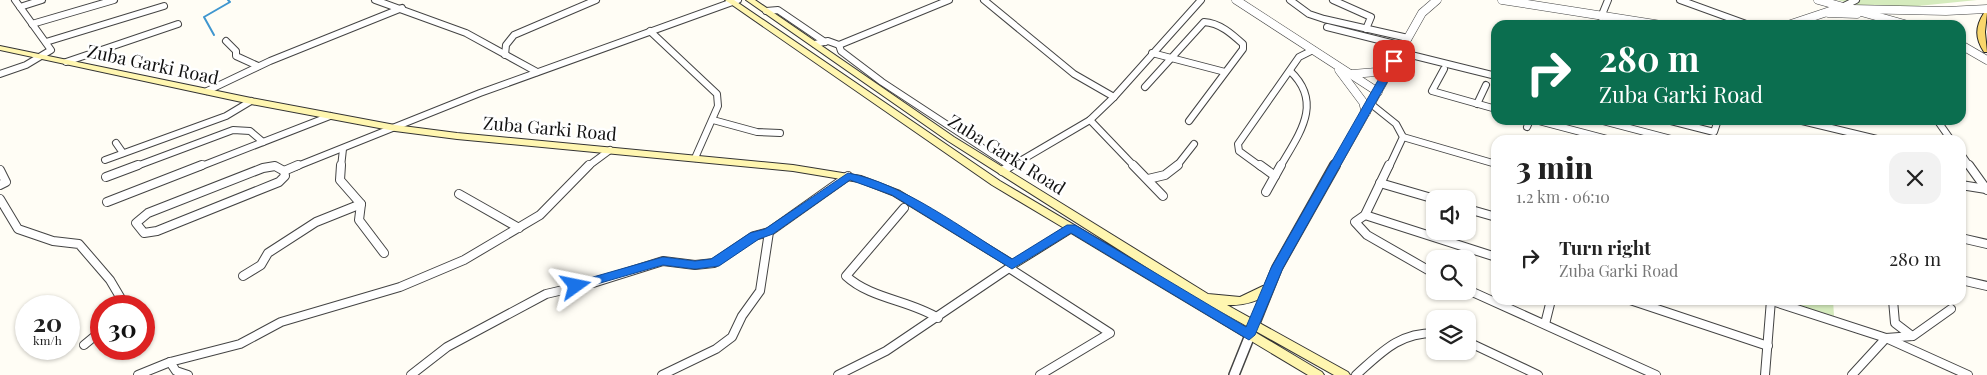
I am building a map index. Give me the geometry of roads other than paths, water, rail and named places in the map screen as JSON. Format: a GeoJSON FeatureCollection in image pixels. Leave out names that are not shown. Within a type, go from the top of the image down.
{"type":"FeatureCollection","features":[{"type":"Feature","properties":{"kind":"main road","name":"Zuba Garki Road"},"geometry":{"type":"LineString","coordinates":[[750,0],[820,43],[951,139],[1006,169],[1251,330]]}},
{"type":"Feature","properties":{"kind":"main road","name":"Zuba Garki Road"},"geometry":{"type":"LineString","coordinates":[[733,1],[982,173],[1071,228],[1251,330]]}},
{"type":"Feature","properties":{"kind":"main road"},"geometry":{"type":"LineString","coordinates":[[1987,15],[1982,21],[1980,34],[1987,50]]}},
{"type":"Feature","properties":{"kind":"main road","name":"Zuba Garki Road"},"geometry":{"type":"LineString","coordinates":[[0,48],[40,58],[251,101],[395,128],[793,168],[861,178],[896,193],[1011,266]]}},
{"type":"Feature","properties":{"kind":"main road"},"geometry":{"type":"LineString","coordinates":[[1011,266],[1071,228]]}},
{"type":"Feature","properties":{"kind":"main road"},"geometry":{"type":"LineString","coordinates":[[1186,286],[1220,299],[1240,302],[1250,300],[1267,289]]}},
{"type":"Feature","properties":{"kind":"main road"},"geometry":{"type":"LineString","coordinates":[[1251,330],[1318,375]]}},
{"type":"Feature","properties":{"kind":"main road"},"geometry":{"type":"LineString","coordinates":[[1251,330],[1344,375]]}},
{"type":"Feature","properties":{"kind":"street"},"geometry":{"type":"LineString","coordinates":[[0,74],[40,58],[51,50],[14,0]]}},
{"type":"Feature","properties":{"kind":"street"},"geometry":{"type":"LineString","coordinates":[[20,6],[42,0]]}},
{"type":"Feature","properties":{"kind":"street"},"geometry":{"type":"LineString","coordinates":[[32,24],[114,0]]}},
{"type":"Feature","properties":{"kind":"street"},"geometry":{"type":"LineString","coordinates":[[375,0],[402,8],[466,34],[537,72]]}},
{"type":"Feature","properties":{"kind":"street"},"geometry":{"type":"LineString","coordinates":[[505,55],[506,45],[514,35],[596,0]]}},
{"type":"Feature","properties":{"kind":"street"},"geometry":{"type":"LineString","coordinates":[[820,43],[839,45],[949,0]]}},
{"type":"Feature","properties":{"kind":"street"},"geometry":{"type":"LineString","coordinates":[[984,0],[1074,74],[1114,97]]}},
{"type":"Feature","properties":{"kind":"street"},"geometry":{"type":"LineString","coordinates":[[839,45],[841,51],[882,82],[1006,169],[1090,120],[1114,97],[1201,0]]}},
{"type":"Feature","properties":{"kind":"street"},"geometry":{"type":"LineString","coordinates":[[1236,0],[1378,92]]}},
{"type":"Feature","properties":{"kind":"street"},"geometry":{"type":"LineString","coordinates":[[1290,0],[1309,14],[1366,28],[1403,45]]}},
{"type":"Feature","properties":{"kind":"street"},"geometry":{"type":"LineString","coordinates":[[1333,0],[1371,17],[1366,28]]}},
{"type":"Feature","properties":{"kind":"street"},"geometry":{"type":"LineString","coordinates":[[1502,0],[1618,20]]}},
{"type":"Feature","properties":{"kind":"street"},"geometry":{"type":"LineString","coordinates":[[1601,18],[1608,0]]}},
{"type":"Feature","properties":{"kind":"street"},"geometry":{"type":"LineString","coordinates":[[1680,0],[1735,20]]}},
{"type":"Feature","properties":{"kind":"street"},"geometry":{"type":"LineString","coordinates":[[1818,0],[1890,20]]}},
{"type":"Feature","properties":{"kind":"street"},"geometry":{"type":"LineString","coordinates":[[1800,20],[1842,7],[1856,0]]}},
{"type":"Feature","properties":{"kind":"street"},"geometry":{"type":"LineString","coordinates":[[284,171],[285,176],[279,182],[157,231],[144,233],[136,223],[148,214],[263,168],[275,166],[284,171],[537,72],[733,1]]}},
{"type":"Feature","properties":{"kind":"street"},"geometry":{"type":"LineString","coordinates":[[1234,375],[1267,289],[1403,45],[1422,13],[1433,1]]}},
{"type":"Feature","properties":{"kind":"street"},"geometry":{"type":"LineString","coordinates":[[46,42],[164,6]]}},
{"type":"Feature","properties":{"kind":"street"},"geometry":{"type":"LineString","coordinates":[[207,91],[258,66],[402,8]]}},
{"type":"Feature","properties":{"kind":"street"},"geometry":{"type":"LineString","coordinates":[[1852,9],[1953,11],[1987,9]]}},
{"type":"Feature","properties":{"kind":"street"},"geometry":{"type":"LineString","coordinates":[[1818,13],[1872,15]]}},
{"type":"Feature","properties":{"kind":"street"},"geometry":{"type":"LineString","coordinates":[[1145,87],[1173,59],[1204,22],[1213,23],[1243,44],[1243,48],[1189,121]]}},
{"type":"Feature","properties":{"kind":"street"},"geometry":{"type":"LineString","coordinates":[[66,62],[178,24]]}},
{"type":"Feature","properties":{"kind":"street"},"geometry":{"type":"LineString","coordinates":[[1327,27],[1403,45],[1491,74]]}},
{"type":"Feature","properties":{"kind":"street"},"geometry":{"type":"LineString","coordinates":[[650,31],[717,94],[718,106],[696,158]]}},
{"type":"Feature","properties":{"kind":"street"},"geometry":{"type":"LineString","coordinates":[[226,41],[236,51],[236,56],[258,66]]}},
{"type":"Feature","properties":{"kind":"street"},"geometry":{"type":"LineString","coordinates":[[1966,48],[1987,60]]}},
{"type":"Feature","properties":{"kind":"street"},"geometry":{"type":"LineString","coordinates":[[1275,176],[1246,158],[1238,148],[1299,57],[1313,50]]}},
{"type":"Feature","properties":{"kind":"street"},"geometry":{"type":"LineString","coordinates":[[1152,53],[1225,72]]}},
{"type":"Feature","properties":{"kind":"street"},"geometry":{"type":"LineString","coordinates":[[1334,64],[1362,102],[1366,113]]}},
{"type":"Feature","properties":{"kind":"street"},"geometry":{"type":"LineString","coordinates":[[1444,69],[1432,91],[1491,108]]}},
{"type":"Feature","properties":{"kind":"street"},"geometry":{"type":"LineString","coordinates":[[1266,192],[1304,125],[1309,104],[1304,86],[1290,71]]}},
{"type":"Feature","properties":{"kind":"street"},"geometry":{"type":"LineString","coordinates":[[1346,72],[1361,75],[1389,71]]}},
{"type":"Feature","properties":{"kind":"street"},"geometry":{"type":"LineString","coordinates":[[1477,104],[1486,85]]}},
{"type":"Feature","properties":{"kind":"street"},"geometry":{"type":"LineString","coordinates":[[105,160],[226,116],[251,101]]}},
{"type":"Feature","properties":{"kind":"street"},"geometry":{"type":"LineString","coordinates":[[1371,104],[1396,124],[1403,137],[1491,163]]}},
{"type":"Feature","properties":{"kind":"street"},"geometry":{"type":"LineString","coordinates":[[107,202],[330,116]]}},
{"type":"Feature","properties":{"kind":"street"},"geometry":{"type":"LineString","coordinates":[[713,120],[757,132],[780,133]]}},
{"type":"Feature","properties":{"kind":"street"},"geometry":{"type":"LineString","coordinates":[[1090,120],[1163,196]]}},
{"type":"Feature","properties":{"kind":"street"},"geometry":{"type":"LineString","coordinates":[[1554,125],[1592,135]]}},
{"type":"Feature","properties":{"kind":"street"},"geometry":{"type":"LineString","coordinates":[[1618,125],[1656,135]]}},
{"type":"Feature","properties":{"kind":"street"},"geometry":{"type":"LineString","coordinates":[[1687,125],[1714,132],[1716,125]]}},
{"type":"Feature","properties":{"kind":"street"},"geometry":{"type":"LineString","coordinates":[[1819,125],[1860,135]]}},
{"type":"Feature","properties":{"kind":"street"},"geometry":{"type":"LineString","coordinates":[[106,177],[233,130],[246,129],[253,132],[262,142]]}},
{"type":"Feature","properties":{"kind":"street"},"geometry":{"type":"LineString","coordinates":[[1403,137],[1365,215],[1355,222],[1367,235],[1426,269]]}},
{"type":"Feature","properties":{"kind":"street"},"geometry":{"type":"LineString","coordinates":[[116,143],[124,153]]}},
{"type":"Feature","properties":{"kind":"street"},"geometry":{"type":"LineString","coordinates":[[1148,179],[1163,177],[1172,172],[1194,144]]}},
{"type":"Feature","properties":{"kind":"street"},"geometry":{"type":"LineString","coordinates":[[343,149],[340,180],[361,204],[360,220],[384,253]]}},
{"type":"Feature","properties":{"kind":"street"},"geometry":{"type":"LineString","coordinates":[[138,375],[170,362],[240,344],[281,322],[400,287],[464,260],[545,211],[588,166],[610,150]]}},
{"type":"Feature","properties":{"kind":"street"},"geometry":{"type":"LineString","coordinates":[[1966,161],[1987,189]]}},
{"type":"Feature","properties":{"kind":"street"},"geometry":{"type":"LineString","coordinates":[[0,170],[6,182],[0,184]]}},
{"type":"Feature","properties":{"kind":"street"},"geometry":{"type":"LineString","coordinates":[[411,375],[446,348],[546,294],[593,283],[663,261],[695,265],[714,263],[754,236],[769,232],[848,176]]}},
{"type":"Feature","properties":{"kind":"street"},"geometry":{"type":"LineString","coordinates":[[1380,183],[1426,196]]}},
{"type":"Feature","properties":{"kind":"street"},"geometry":{"type":"LineString","coordinates":[[1966,186],[1987,189]]}},
{"type":"Feature","properties":{"kind":"street"},"geometry":{"type":"LineString","coordinates":[[458,194],[519,228]]}},
{"type":"Feature","properties":{"kind":"street"},"geometry":{"type":"LineString","coordinates":[[0,199],[18,229],[53,241],[79,244],[110,280],[119,295]]}},
{"type":"Feature","properties":{"kind":"street"},"geometry":{"type":"LineString","coordinates":[[243,276],[262,265],[268,252],[316,222],[361,204]]}},
{"type":"Feature","properties":{"kind":"street"},"geometry":{"type":"LineString","coordinates":[[904,208],[846,276],[866,288],[922,307],[938,318]]}},
{"type":"Feature","properties":{"kind":"street"},"geometry":{"type":"LineString","coordinates":[[1476,211],[1491,216]]}},
{"type":"Feature","properties":{"kind":"street"},"geometry":{"type":"LineString","coordinates":[[1365,215],[1491,255]]}},
{"type":"Feature","properties":{"kind":"street"},"geometry":{"type":"LineString","coordinates":[[662,375],[716,349],[732,337],[742,316],[760,291],[769,232]]}},
{"type":"Feature","properties":{"kind":"street"},"geometry":{"type":"LineString","coordinates":[[1966,239],[1987,244]]}},
{"type":"Feature","properties":{"kind":"street"},"geometry":{"type":"LineString","coordinates":[[838,375],[886,351],[938,318],[1011,266],[1110,333],[1040,375]]}},
{"type":"Feature","properties":{"kind":"street"},"geometry":{"type":"LineString","coordinates":[[1966,281],[1987,286]]}},
{"type":"Feature","properties":{"kind":"street"},"geometry":{"type":"LineString","coordinates":[[1476,294],[1491,300]]}},
{"type":"Feature","properties":{"kind":"street"},"geometry":{"type":"LineString","coordinates":[[1502,305],[1656,375]]}},
{"type":"Feature","properties":{"kind":"street"},"geometry":{"type":"LineString","coordinates":[[1545,324],[1550,305]]}},
{"type":"Feature","properties":{"kind":"street"},"geometry":{"type":"LineString","coordinates":[[1645,305],[1768,346]]}},
{"type":"Feature","properties":{"kind":"street"},"geometry":{"type":"LineString","coordinates":[[1765,375],[1770,305]]}},
{"type":"Feature","properties":{"kind":"street"},"geometry":{"type":"LineString","coordinates":[[1785,305],[1886,338],[1917,350],[1968,375]]}},
{"type":"Feature","properties":{"kind":"street"},"geometry":{"type":"LineString","coordinates":[[1893,305],[1895,323],[1913,336]]}},
{"type":"Feature","properties":{"kind":"street"},"geometry":{"type":"LineString","coordinates":[[1852,375],[1886,338],[1913,336],[1951,309]]}},
{"type":"Feature","properties":{"kind":"street"},"geometry":{"type":"LineString","coordinates":[[1356,375],[1404,336],[1418,332],[1426,332]]}},
{"type":"Feature","properties":{"kind":"street"},"geometry":{"type":"LineString","coordinates":[[84,345],[90,340]]}},
{"type":"Feature","properties":{"kind":"street"},"geometry":{"type":"LineString","coordinates":[[1476,346],[1538,375]]}},
{"type":"Feature","properties":{"kind":"street"},"geometry":{"type":"LineString","coordinates":[[170,362],[176,370],[188,375]]}},
{"type":"Feature","properties":{"kind":"waterway"},"geometry":{"type":"LineString","coordinates":[[214,35],[204,17],[230,2],[228,0]]}}]}
